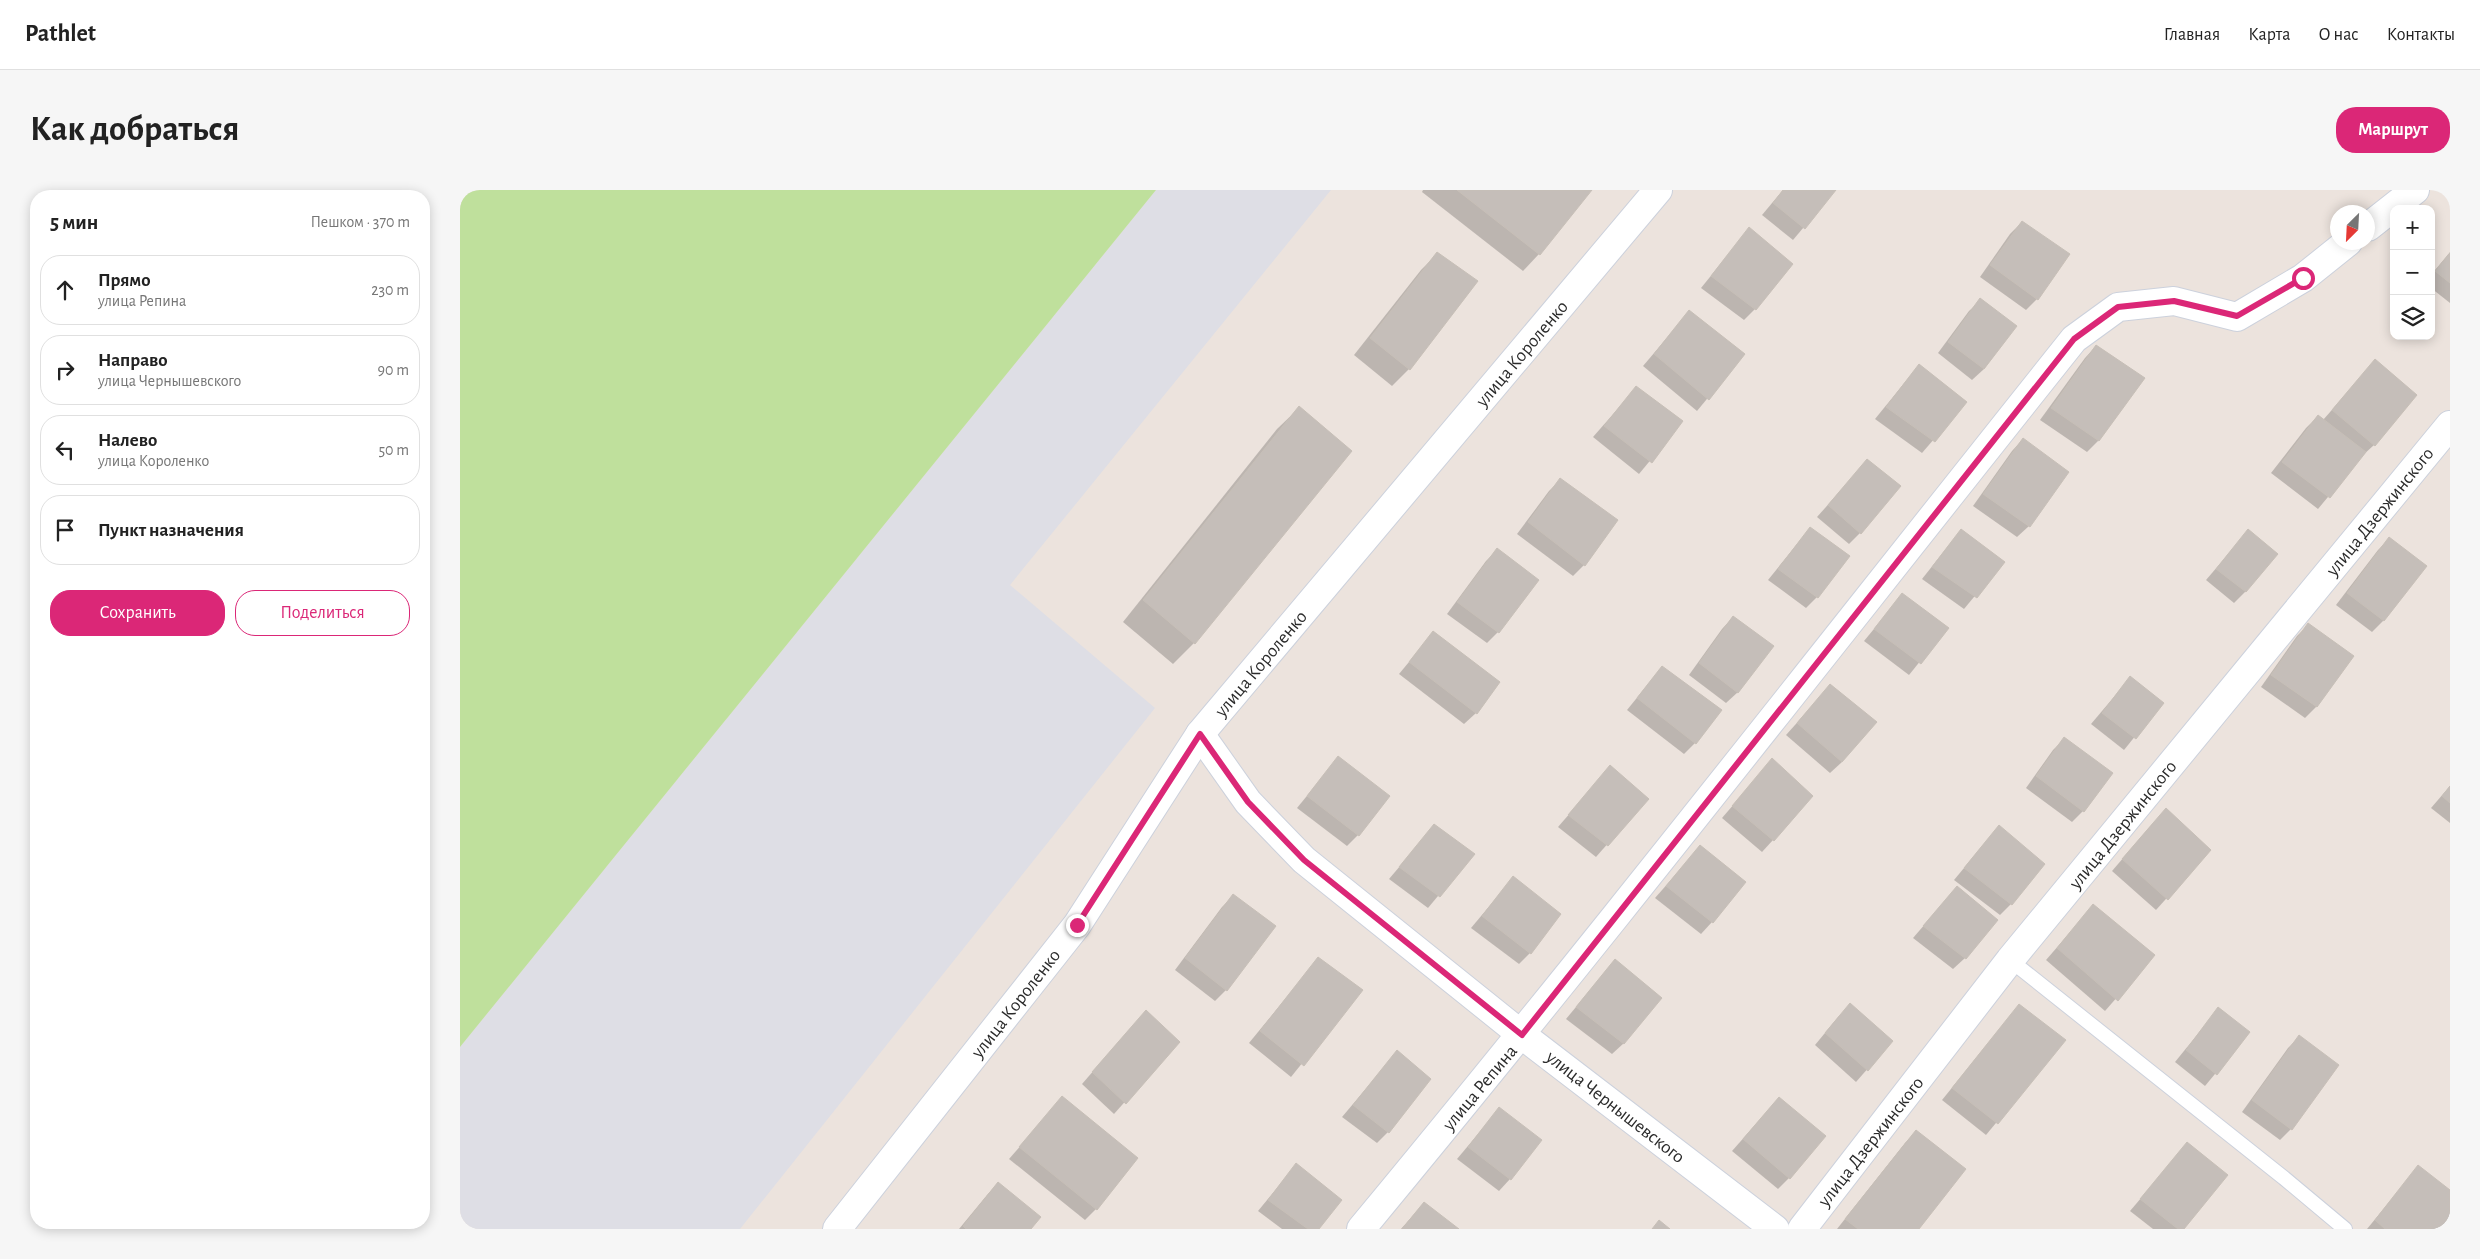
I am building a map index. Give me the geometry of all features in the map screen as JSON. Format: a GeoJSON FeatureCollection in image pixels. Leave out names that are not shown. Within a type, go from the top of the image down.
{"type":"FeatureCollection","features":[{"type":"Feature","properties":{"kind":"street","name":"улица Короленко"},"geometry":{"type":"LineString","coordinates":[[837,1229],[1077,925],[1200,734],[1658,190]]}},
{"type":"Feature","properties":{"kind":"street"},"geometry":{"type":"LineString","coordinates":[[2375,221],[2415,190]]}},
{"type":"Feature","properties":{"kind":"street","name":"улица Репина"},"geometry":{"type":"LineString","coordinates":[[1362,1229],[1522,1035],[2074,339],[2118,307],[2174,301],[2237,316],[2303,278],[2338,250]]}},
{"type":"Feature","properties":{"kind":"street","name":"улица Дзержинского"},"geometry":{"type":"LineString","coordinates":[[1802,1229],[2010,960],[2450,425]]}},
{"type":"Feature","properties":{"kind":"street","name":"улица Чернышевского"},"geometry":{"type":"LineString","coordinates":[[1200,734],[1248,802],[1304,860],[1522,1035],[1775,1229]]}},
{"type":"Feature","properties":{"kind":"lane"},"geometry":{"type":"LineString","coordinates":[[2010,960],[2284,1178],[2345,1229]]}},
{"type":"Feature","properties":{"kind":"shaded area"},"geometry":{"type":"Polygon","coordinates":[[[1156,190],[1331,190],[1010,585],[1155,708],[740,1229],[460,1229],[460,1047],[1156,190]]]}},
{"type":"Feature","properties":{"kind":"green space"},"geometry":{"type":"Polygon","coordinates":[[[460,190],[1156,190],[460,1047],[460,190]]]}},
{"type":"Feature","properties":{"kind":"building"},"geometry":{"type":"Polygon","coordinates":[[[1457,190],[1592,190],[1540,255],[1457,190]]]}},
{"type":"Feature","properties":{"kind":"building"},"geometry":{"type":"Polygon","coordinates":[[[1783,190],[1836,190],[1805,229],[1773,203],[1783,190]]]}},
{"type":"Feature","properties":{"kind":"building"},"geometry":{"type":"Polygon","coordinates":[[[2022,221],[2070,254],[2038,300],[1990,265],[2022,221]]]}},
{"type":"Feature","properties":{"kind":"building"},"geometry":{"type":"Polygon","coordinates":[[[1749,227],[1793,264],[1756,310],[1711,276],[1749,227]]]}},
{"type":"Feature","properties":{"kind":"building"},"geometry":{"type":"Polygon","coordinates":[[[1437,252],[1478,281],[1410,370],[1370,338],[1437,252]]]}},
{"type":"Feature","properties":{"kind":"building"},"geometry":{"type":"Polygon","coordinates":[[[2450,253],[2450,283],[2435,271],[2450,253]]]}},
{"type":"Feature","properties":{"kind":"building"},"geometry":{"type":"Polygon","coordinates":[[[1980,298],[2017,326],[1984,369],[1948,342],[1980,298]]]}},
{"type":"Feature","properties":{"kind":"building"},"geometry":{"type":"Polygon","coordinates":[[[1689,310],[1745,354],[1709,400],[1654,354],[1689,310]]]}},
{"type":"Feature","properties":{"kind":"building"},"geometry":{"type":"Polygon","coordinates":[[[2096,345],[2145,378],[2099,441],[2051,408],[2096,345]]]}},
{"type":"Feature","properties":{"kind":"building"},"geometry":{"type":"Polygon","coordinates":[[[2375,359],[2417,395],[2375,446],[2332,410],[2375,359]]]}},
{"type":"Feature","properties":{"kind":"building"},"geometry":{"type":"Polygon","coordinates":[[[1919,364],[1967,402],[1935,442],[1886,407],[1919,364]]]}},
{"type":"Feature","properties":{"kind":"building"},"geometry":{"type":"Polygon","coordinates":[[[1636,386],[1683,421],[1652,463],[1604,426],[1636,386]]]}},
{"type":"Feature","properties":{"kind":"building"},"geometry":{"type":"Polygon","coordinates":[[[1299,406],[1352,451],[1195,644],[1143,600],[1299,406]]]}},
{"type":"Feature","properties":{"kind":"building"},"geometry":{"type":"Polygon","coordinates":[[[2318,415],[2366,452],[2330,498],[2282,462],[2318,415]]]}},
{"type":"Feature","properties":{"kind":"building"},"geometry":{"type":"Polygon","coordinates":[[[2023,438],[2069,472],[2030,527],[1983,494],[2023,438]]]}},
{"type":"Feature","properties":{"kind":"building"},"geometry":{"type":"Polygon","coordinates":[[[1867,459],[1901,486],[1861,534],[1828,505],[1867,459]]]}},
{"type":"Feature","properties":{"kind":"building"},"geometry":{"type":"Polygon","coordinates":[[[1560,478],[1618,520],[1585,566],[1528,522],[1560,478]]]}},
{"type":"Feature","properties":{"kind":"building"},"geometry":{"type":"Polygon","coordinates":[[[1810,527],[1850,556],[1818,598],[1778,569],[1810,527]]]}},
{"type":"Feature","properties":{"kind":"building"},"geometry":{"type":"Polygon","coordinates":[[[1961,529],[2005,562],[1977,598],[1932,567],[1961,529]]]}},
{"type":"Feature","properties":{"kind":"building"},"geometry":{"type":"Polygon","coordinates":[[[2248,529],[2278,554],[2246,592],[2216,569],[2248,529]]]}},
{"type":"Feature","properties":{"kind":"building"},"geometry":{"type":"Polygon","coordinates":[[[2389,537],[2427,566],[2384,621],[2347,593],[2389,537]]]}},
{"type":"Feature","properties":{"kind":"building"},"geometry":{"type":"Polygon","coordinates":[[[1497,548],[1539,580],[1499,633],[1457,602],[1497,548]]]}},
{"type":"Feature","properties":{"kind":"building"},"geometry":{"type":"Polygon","coordinates":[[[1902,593],[1949,628],[1921,664],[1874,629],[1902,593]]]}},
{"type":"Feature","properties":{"kind":"building"},"geometry":{"type":"Polygon","coordinates":[[[1733,616],[1774,646],[1738,693],[1699,663],[1733,616]]]}},
{"type":"Feature","properties":{"kind":"building"},"geometry":{"type":"Polygon","coordinates":[[[2308,623],[2354,656],[2317,707],[2271,675],[2308,623]]]}},
{"type":"Feature","properties":{"kind":"building"},"geometry":{"type":"Polygon","coordinates":[[[1433,631],[1500,682],[1477,714],[1409,662],[1433,631]]]}},
{"type":"Feature","properties":{"kind":"building"},"geometry":{"type":"Polygon","coordinates":[[[1662,666],[1722,710],[1696,744],[1637,698],[1662,666]]]}},
{"type":"Feature","properties":{"kind":"building"},"geometry":{"type":"Polygon","coordinates":[[[2130,676],[2164,703],[2136,739],[2102,713],[2130,676]]]}},
{"type":"Feature","properties":{"kind":"building"},"geometry":{"type":"Polygon","coordinates":[[[1830,684],[1877,722],[1842,762],[1797,723],[1830,684]]]}},
{"type":"Feature","properties":{"kind":"building"},"geometry":{"type":"Polygon","coordinates":[[[2064,737],[2113,773],[2084,812],[2036,776],[2064,737]]]}},
{"type":"Feature","properties":{"kind":"building"},"geometry":{"type":"Polygon","coordinates":[[[1338,756],[1390,796],[1359,836],[1307,796],[1338,756]]]}},
{"type":"Feature","properties":{"kind":"building"},"geometry":{"type":"Polygon","coordinates":[[[1772,758],[1813,796],[1774,841],[1732,806],[1772,758]]]}},
{"type":"Feature","properties":{"kind":"building"},"geometry":{"type":"Polygon","coordinates":[[[1610,765],[1649,799],[1608,846],[1568,815],[1610,765]]]}},
{"type":"Feature","properties":{"kind":"building"},"geometry":{"type":"Polygon","coordinates":[[[2450,786],[2450,803],[2442,796],[2450,786]]]}},
{"type":"Feature","properties":{"kind":"building"},"geometry":{"type":"Polygon","coordinates":[[[2166,808],[2211,850],[2168,900],[2122,859],[2166,808]]]}},
{"type":"Feature","properties":{"kind":"building"},"geometry":{"type":"Polygon","coordinates":[[[1434,824],[1475,854],[1440,897],[1399,867],[1434,824]]]}},
{"type":"Feature","properties":{"kind":"building"},"geometry":{"type":"Polygon","coordinates":[[[1999,825],[2045,864],[2012,905],[1964,868],[1999,825]]]}},
{"type":"Feature","properties":{"kind":"building"},"geometry":{"type":"Polygon","coordinates":[[[1700,845],[1746,882],[1713,923],[1666,886],[1700,845]]]}},
{"type":"Feature","properties":{"kind":"building"},"geometry":{"type":"Polygon","coordinates":[[[1513,876],[1561,914],[1531,954],[1482,916],[1513,876]]]}},
{"type":"Feature","properties":{"kind":"building"},"geometry":{"type":"Polygon","coordinates":[[[1957,886],[1998,920],[1966,959],[1923,926],[1957,886]]]}},
{"type":"Feature","properties":{"kind":"building"},"geometry":{"type":"Polygon","coordinates":[[[1233,894],[1276,926],[1227,991],[1185,958],[1233,894]]]}},
{"type":"Feature","properties":{"kind":"building"},"geometry":{"type":"Polygon","coordinates":[[[2093,904],[2155,955],[2118,1001],[2057,948],[2093,904]]]}},
{"type":"Feature","properties":{"kind":"building"},"geometry":{"type":"Polygon","coordinates":[[[1318,957],[1363,990],[1304,1066],[1260,1031],[1318,957]]]}},
{"type":"Feature","properties":{"kind":"building"},"geometry":{"type":"Polygon","coordinates":[[[1615,959],[1662,998],[1624,1044],[1576,1007],[1615,959]]]}},
{"type":"Feature","properties":{"kind":"building"},"geometry":{"type":"Polygon","coordinates":[[[1850,1003],[1893,1041],[1868,1071],[1825,1033],[1850,1003]]]}},
{"type":"Feature","properties":{"kind":"building"},"geometry":{"type":"Polygon","coordinates":[[[2019,1004],[2066,1040],[1998,1124],[1952,1088],[2019,1004]]]}},
{"type":"Feature","properties":{"kind":"building"},"geometry":{"type":"Polygon","coordinates":[[[2218,1007],[2250,1032],[2217,1075],[2186,1050],[2218,1007]]]}},
{"type":"Feature","properties":{"kind":"building"},"geometry":{"type":"Polygon","coordinates":[[[1146,1010],[1180,1042],[1126,1104],[1092,1072],[1146,1010]]]}},
{"type":"Feature","properties":{"kind":"building"},"geometry":{"type":"Polygon","coordinates":[[[2299,1035],[2339,1065],[2292,1130],[2252,1100],[2299,1035]]]}},
{"type":"Feature","properties":{"kind":"building"},"geometry":{"type":"Polygon","coordinates":[[[1397,1050],[1431,1079],[1389,1133],[1353,1105],[1397,1050]]]}},
{"type":"Feature","properties":{"kind":"building"},"geometry":{"type":"Polygon","coordinates":[[[1062,1096],[1138,1158],[1097,1210],[1019,1147],[1062,1096]]]}},
{"type":"Feature","properties":{"kind":"building"},"geometry":{"type":"Polygon","coordinates":[[[1779,1097],[1826,1136],[1790,1179],[1743,1139],[1779,1097]]]}},
{"type":"Feature","properties":{"kind":"building"},"geometry":{"type":"Polygon","coordinates":[[[1499,1107],[1542,1140],[1511,1180],[1468,1147],[1499,1107]]]}},
{"type":"Feature","properties":{"kind":"building"},"geometry":{"type":"Polygon","coordinates":[[[1916,1130],[1966,1169],[1919,1229],[1858,1229],[1845,1219],[1916,1130]]]}},
{"type":"Feature","properties":{"kind":"building"},"geometry":{"type":"Polygon","coordinates":[[[2187,1142],[2228,1175],[2184,1229],[2178,1229],[2140,1199],[2187,1142]]]}},
{"type":"Feature","properties":{"kind":"building"},"geometry":{"type":"Polygon","coordinates":[[[1296,1163],[1342,1200],[1319,1229],[1308,1229],[1268,1200],[1296,1163]]]}},
{"type":"Feature","properties":{"kind":"building"},"geometry":{"type":"Polygon","coordinates":[[[2418,1165],[2450,1190],[2449,1229],[2385,1229],[2375,1220],[2418,1165]]]}},
{"type":"Feature","properties":{"kind":"building"},"geometry":{"type":"Polygon","coordinates":[[[998,1182],[1041,1217],[1031,1229],[966,1229],[963,1226],[998,1182]]]}},
{"type":"Feature","properties":{"kind":"building"},"geometry":{"type":"Polygon","coordinates":[[[1424,1202],[1459,1229],[1402,1229],[1424,1202]]]}},
{"type":"Feature","properties":{"kind":"building"},"geometry":{"type":"Polygon","coordinates":[[[1659,1220],[1670,1229],[1652,1229],[1659,1220]]]}},
{"type":"Feature","properties":{"kind":"route"},"geometry":{"type":"LineString","coordinates":[[1077,925],[1200,734],[1248,802],[1304,860],[1522,1035],[1815,663],[2074,339],[2118,307],[2174,301],[2237,316],[2303,278]]}}]}
